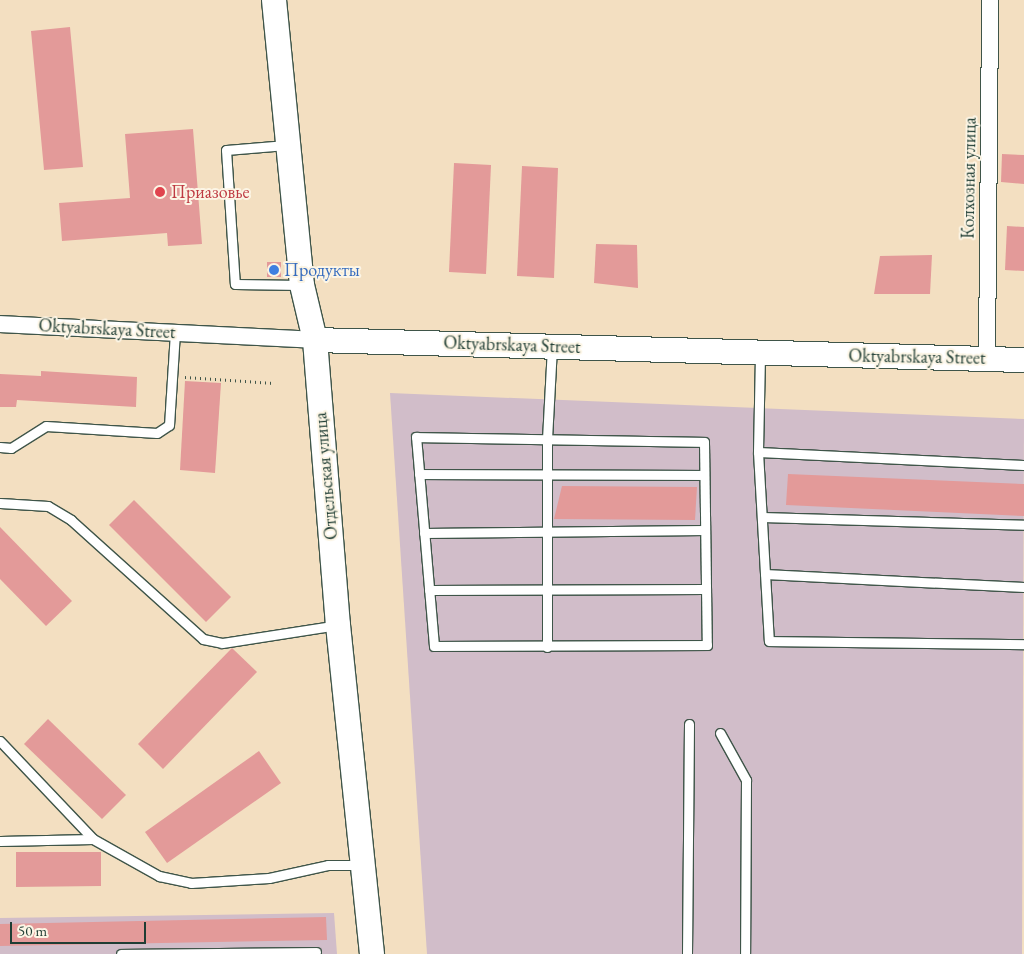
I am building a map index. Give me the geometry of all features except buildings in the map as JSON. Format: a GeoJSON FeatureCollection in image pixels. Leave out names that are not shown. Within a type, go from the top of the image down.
{"type":"FeatureCollection","features":[{"type":"Feature","properties":{"kind":"street","name":"Отдельская улица"},"geometry":{"type":"LineString","coordinates":[[274,0],[302,285],[314,340],[338,625],[372,954]]}},
{"type":"Feature","properties":{"kind":"street","name":"Колхозная улица"},"geometry":{"type":"LineString","coordinates":[[987,357],[990,0]]}},
{"type":"Feature","properties":{"kind":"street","name":"Oktyabrskaya Street"},"geometry":{"type":"LineString","coordinates":[[0,324],[314,340],[552,346],[760,355],[987,357],[1024,360]]}},
{"type":"Feature","properties":{"kind":"lane"},"geometry":{"type":"LineString","coordinates":[[288,145],[226,150],[235,284],[302,285]]}},
{"type":"Feature","properties":{"kind":"lane"},"geometry":{"type":"LineString","coordinates":[[0,447],[11,448],[46,426],[157,433],[169,424],[175,332]]}},
{"type":"Feature","properties":{"kind":"lane"},"geometry":{"type":"LineString","coordinates":[[547,647],[547,439],[552,346]]}},
{"type":"Feature","properties":{"kind":"lane"},"geometry":{"type":"LineString","coordinates":[[760,355],[758,452],[769,641],[1024,644]]}},
{"type":"Feature","properties":{"kind":"lane"},"geometry":{"type":"LineString","coordinates":[[416,437],[547,439],[704,442],[708,645],[434,646],[416,437]]}},
{"type":"Feature","properties":{"kind":"lane"},"geometry":{"type":"LineString","coordinates":[[758,452],[1024,464]]}},
{"type":"Feature","properties":{"kind":"lane"},"geometry":{"type":"LineString","coordinates":[[419,474],[547,477],[704,475]]}},
{"type":"Feature","properties":{"kind":"lane"},"geometry":{"type":"LineString","coordinates":[[0,504],[48,506],[71,520],[203,640],[222,643],[338,625]]}},
{"type":"Feature","properties":{"kind":"lane"},"geometry":{"type":"LineString","coordinates":[[762,517],[1024,525]]}},
{"type":"Feature","properties":{"kind":"lane"},"geometry":{"type":"LineString","coordinates":[[424,533],[705,530]]}},
{"type":"Feature","properties":{"kind":"lane"},"geometry":{"type":"LineString","coordinates":[[765,574],[1024,587]]}},
{"type":"Feature","properties":{"kind":"lane"},"geometry":{"type":"LineString","coordinates":[[429,590],[706,589]]}},
{"type":"Feature","properties":{"kind":"lane"},"geometry":{"type":"LineString","coordinates":[[687,954],[689,724]]}},
{"type":"Feature","properties":{"kind":"lane"},"geometry":{"type":"LineString","coordinates":[[720,733],[746,780],[745,954]]}},
{"type":"Feature","properties":{"kind":"lane"},"geometry":{"type":"LineString","coordinates":[[0,741],[93,839],[159,876],[191,883],[269,878],[328,865],[363,865]]}},
{"type":"Feature","properties":{"kind":"lane"},"geometry":{"type":"LineString","coordinates":[[0,841],[93,839]]}},
{"type":"Feature","properties":{"kind":"lane"},"geometry":{"type":"LineString","coordinates":[[121,954],[316,952]]}},
{"type":"Feature","properties":{"kind":"path"},"geometry":{"type":"LineString","coordinates":[[172,384],[184,377],[274,384]]}},
{"type":"Feature","properties":{"kind":"shaded area"},"geometry":{"type":"Polygon","coordinates":[[[390,393],[1024,419],[1022,954],[427,954],[390,393]]]}},
{"type":"Feature","properties":{"kind":"shaded area"},"geometry":{"type":"Polygon","coordinates":[[[334,913],[337,954],[0,954],[0,918],[334,913]]]}},
{"type":"Feature","properties":{"kind":"place","name":"Приазовье"},"geometry":{"type":"Point","coordinates":[160,192]}},
{"type":"Feature","properties":{"kind":"place","name":"Продукты"},"geometry":{"type":"Point","coordinates":[274,270]}}]}
